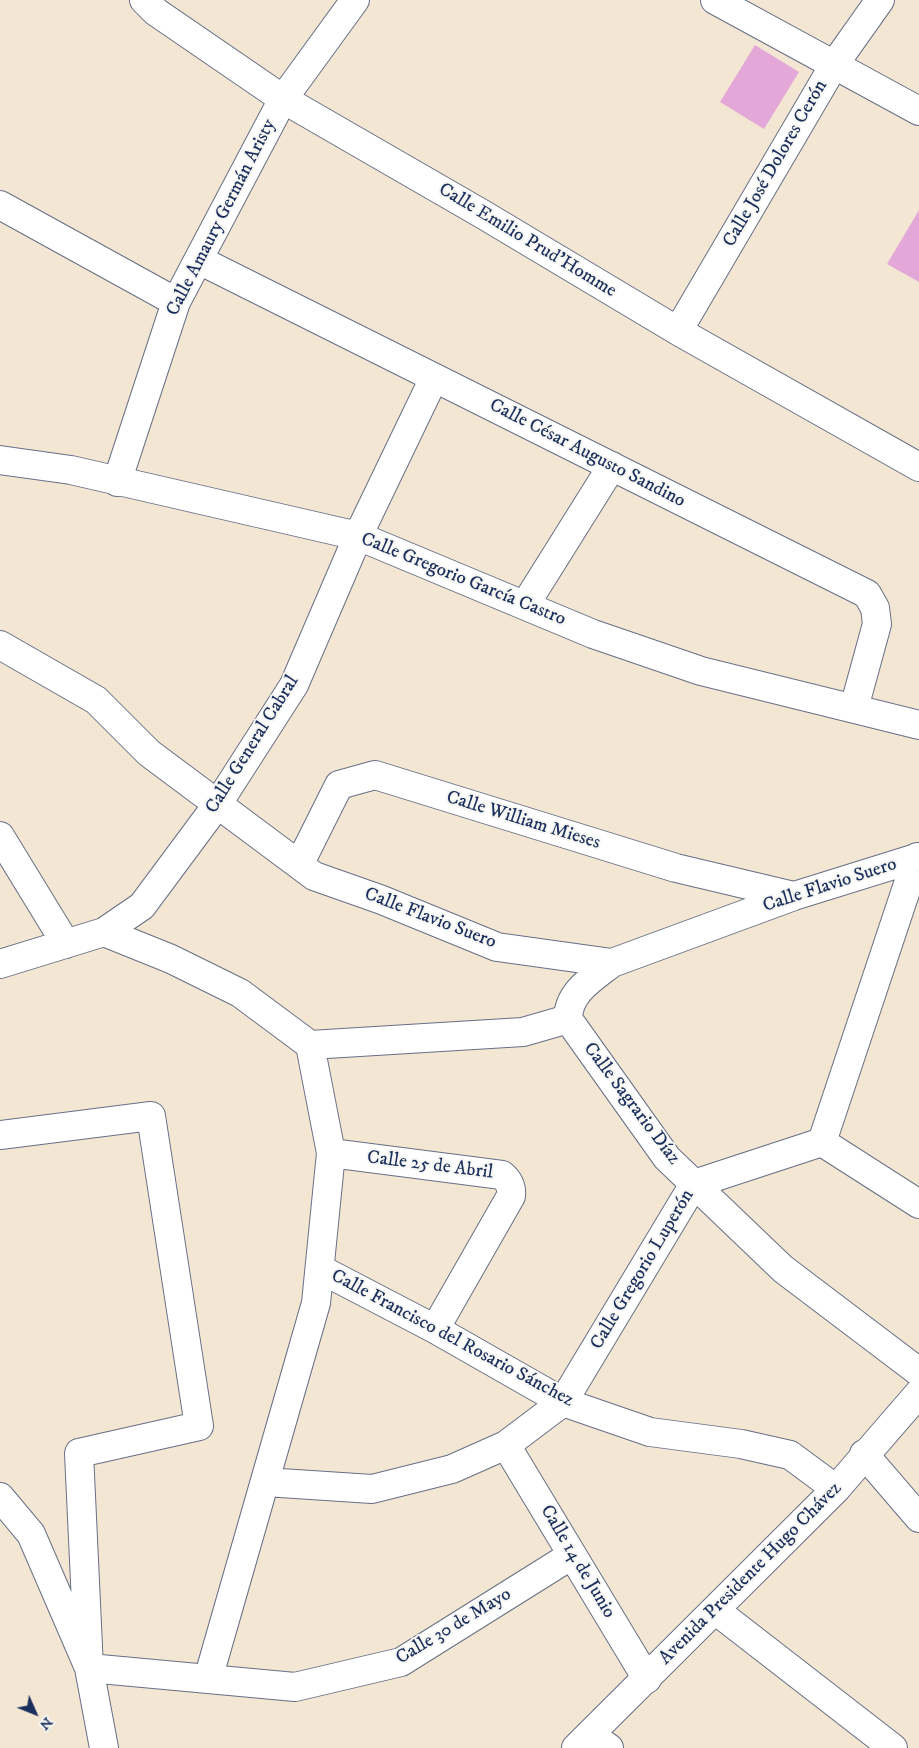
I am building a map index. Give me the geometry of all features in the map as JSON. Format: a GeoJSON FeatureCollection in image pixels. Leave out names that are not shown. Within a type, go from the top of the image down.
{"type":"FeatureCollection","features":[{"type":"Feature","properties":{"kind":"street","name":"Calle Emilio Prud'Homme"},"geometry":{"type":"LineString","coordinates":[[144,0],[156,12],[283,99],[484,215],[678,331],[919,466]]}},
{"type":"Feature","properties":{"kind":"street","name":"Calle Amaury Germán Aristy"},"geometry":{"type":"LineString","coordinates":[[117,482],[176,302],[283,99],[355,0]]}},
{"type":"Feature","properties":{"kind":"street"},"geometry":{"type":"LineString","coordinates":[[715,0],[919,111]]}},
{"type":"Feature","properties":{"kind":"street","name":"Calle José Dolores Cerón"},"geometry":{"type":"LineString","coordinates":[[678,331],[834,66],[880,0]]}},
{"type":"Feature","properties":{"kind":"street"},"geometry":{"type":"LineString","coordinates":[[0,205],[176,302]]}},
{"type":"Feature","properties":{"kind":"street","name":"Calle César Augusto Sandino"},"geometry":{"type":"LineString","coordinates":[[199,260],[867,594],[875,608],[877,624],[854,708]]}},
{"type":"Feature","properties":{"kind":"street","name":"Calle General Cabral"},"geometry":{"type":"LineString","coordinates":[[0,964],[104,932],[142,906],[217,805],[294,685],[358,536],[434,378]]}},
{"type":"Feature","properties":{"kind":"street","name":"Calle Gregorio García Castro"},"geometry":{"type":"LineString","coordinates":[[0,460],[71,470],[358,536],[593,634],[701,671],[919,725]]}},
{"type":"Feature","properties":{"kind":"street"},"geometry":{"type":"LineString","coordinates":[[525,605],[612,466]]}},
{"type":"Feature","properties":{"kind":"street","name":"Calle Flavio Suero"},"geometry":{"type":"LineString","coordinates":[[0,645],[96,700],[149,753],[314,876],[382,900],[497,947],[612,963],[794,896],[918,857]]}},
{"type":"Feature","properties":{"kind":"street","name":"Calle William Mieses"},"geometry":{"type":"LineString","coordinates":[[299,865],[338,784],[375,775],[676,868],[794,896]]}},
{"type":"Feature","properties":{"kind":"street"},"geometry":{"type":"LineString","coordinates":[[0,836],[66,944]]}},
{"type":"Feature","properties":{"kind":"street"},"geometry":{"type":"LineString","coordinates":[[918,857],[822,1142],[919,1204]]}},
{"type":"Feature","properties":{"kind":"street"},"geometry":{"type":"LineString","coordinates":[[104,932],[171,959],[240,994],[310,1045],[522,1032],[568,1019],[568,1007],[584,985],[612,963]]}},
{"type":"Feature","properties":{"kind":"street","name":"Calle Sagrario Díaz"},"geometry":{"type":"LineString","coordinates":[[568,1019],[667,1158],[783,1269],[919,1372]]}},
{"type":"Feature","properties":{"kind":"street"},"geometry":{"type":"LineString","coordinates":[[208,1679],[316,1303],[331,1153],[310,1045]]}},
{"type":"Feature","properties":{"kind":"street"},"geometry":{"type":"LineString","coordinates":[[0,1136],[151,1116],[199,1426],[79,1453],[89,1668],[104,1748]]}},
{"type":"Feature","properties":{"kind":"street","name":"Calle Gregorio Luperón"},"geometry":{"type":"LineString","coordinates":[[265,1482],[372,1489],[452,1469],[506,1445],[563,1402],[694,1184],[822,1142]]}},
{"type":"Feature","properties":{"kind":"street","name":"Calle 25 de Abril"},"geometry":{"type":"LineString","coordinates":[[331,1153],[502,1175],[508,1180],[512,1190],[511,1196],[435,1329]]}},
{"type":"Feature","properties":{"kind":"street","name":"Calle Francisco del Rosario Sánchez"},"geometry":{"type":"LineString","coordinates":[[320,1269],[435,1329],[563,1402],[650,1432],[741,1444],[790,1455],[836,1489]]}},
{"type":"Feature","properties":{"kind":"street","name":"Avenida Presidente Hugo Chávez"},"geometry":{"type":"LineString","coordinates":[[592,1744],[647,1679],[836,1489],[864,1454],[919,1393]]}},
{"type":"Feature","properties":{"kind":"street","name":"Calle 14 de Junio"},"geometry":{"type":"LineString","coordinates":[[506,1445],[647,1679]]}},
{"type":"Feature","properties":{"kind":"street"},"geometry":{"type":"LineString","coordinates":[[864,1454],[919,1518]]}},
{"type":"Feature","properties":{"kind":"street"},"geometry":{"type":"LineString","coordinates":[[0,1497],[31,1534],[89,1668]]}},
{"type":"Feature","properties":{"kind":"street","name":"Calle 30 de Mayo"},"geometry":{"type":"LineString","coordinates":[[89,1668],[295,1687],[401,1662],[572,1555]]}},
{"type":"Feature","properties":{"kind":"street"},"geometry":{"type":"LineString","coordinates":[[715,1610],[893,1748]]}},
{"type":"Feature","properties":{"kind":"building"},"geometry":{"type":"Polygon","coordinates":[[[755,45],[799,72],[764,129],[720,102],[755,45]]]}},
{"type":"Feature","properties":{"kind":"building"},"geometry":{"type":"Polygon","coordinates":[[[919,210],[919,282],[887,264],[919,210]]]}}]}
